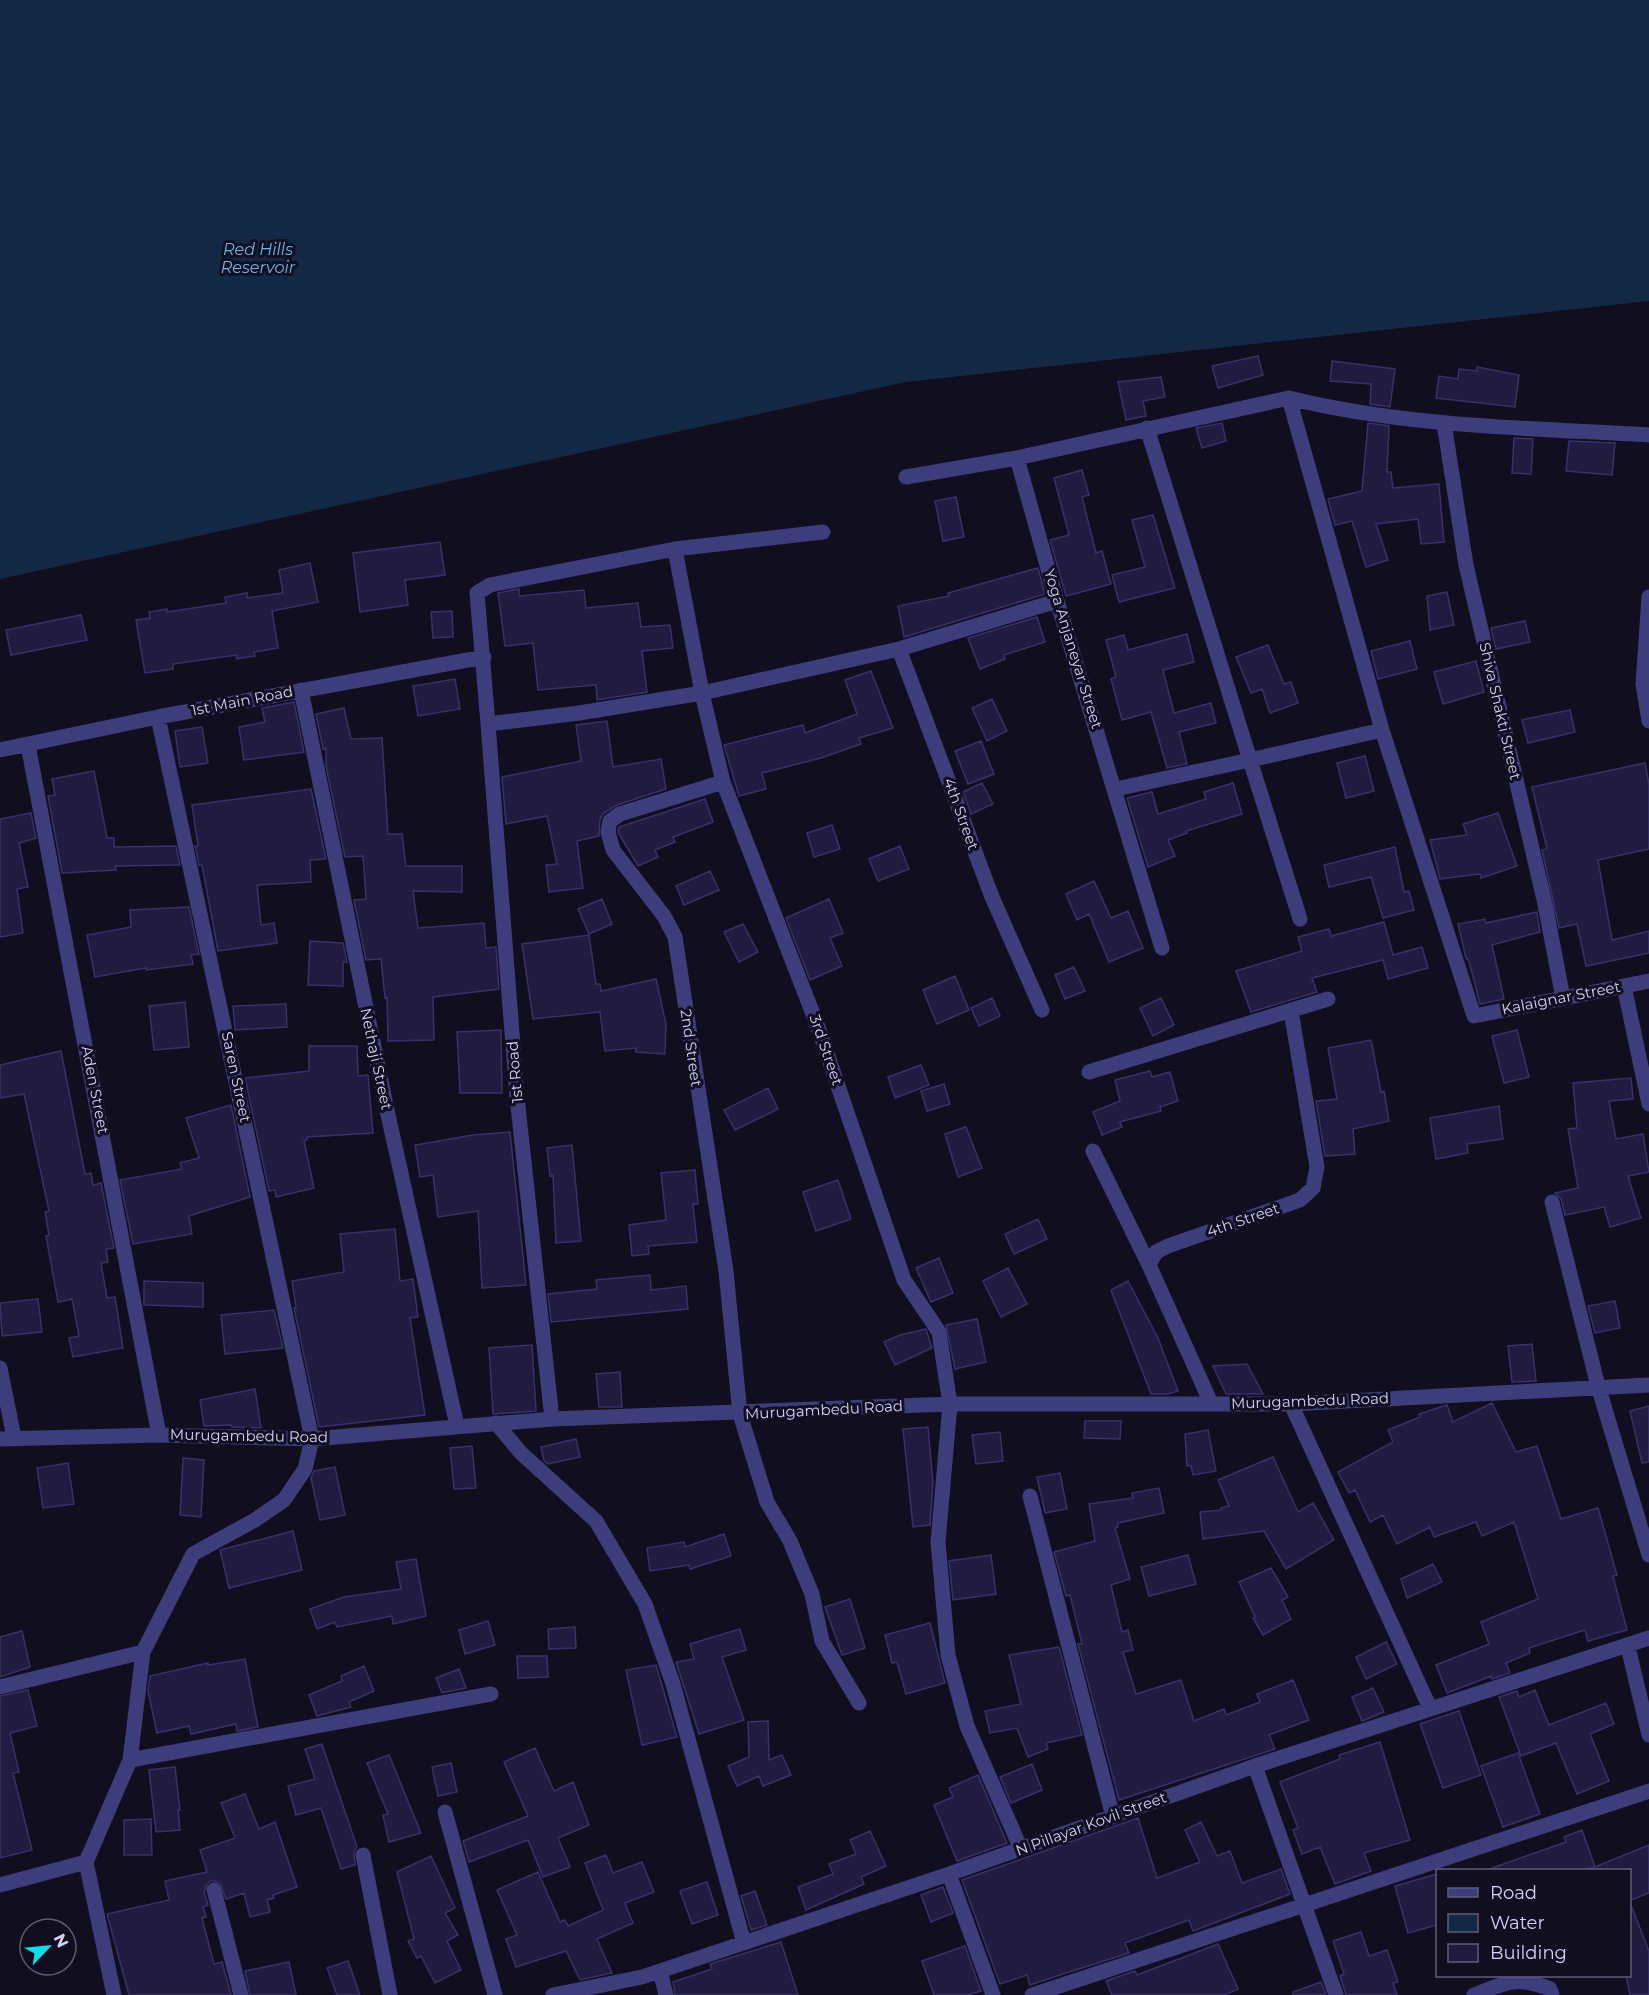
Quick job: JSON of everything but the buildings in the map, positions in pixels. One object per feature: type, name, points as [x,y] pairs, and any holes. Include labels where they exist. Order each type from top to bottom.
[{"type":"street","points":[[1116,789],[1382,730],[1289,398]]},
{"type":"street","points":[[906,477],[1017,458],[1289,398],[1316,405],[1444,423],[1649,435]]},
{"type":"street","name":"Shiva Shakti Street","points":[[1444,423],[1466,564],[1542,893],[1563,998]]},
{"type":"street","points":[[1147,428],[1300,919]]},
{"type":"street","name":"Yoga Anjaneyar Street","points":[[1017,458],[1057,601],[1116,789],[1162,948]]},
{"type":"street","points":[[675,549],[823,532]]},
{"type":"street","name":"1st Road","points":[[552,1419],[517,1097],[484,657],[477,593],[483,588],[675,549]]},
{"type":"street","name":"3rd Street","points":[[675,549],[702,693],[723,782],[818,1027],[904,1280],[939,1332],[950,1404],[938,1542],[948,1655],[967,1726],[1021,1849]]},
{"type":"street","points":[[1649,597],[1643,684],[1649,721]]},
{"type":"street","points":[[488,724],[579,713],[702,693],[899,649],[1057,601]]},
{"type":"street","name":"4th Street","points":[[899,649],[992,897],[1042,1010]]},
{"type":"street","name":"1st Main Road","points":[[0,750],[158,717],[484,657]]},
{"type":"street","name":"Nethaji Street","points":[[301,690],[387,1110],[457,1426]]},
{"type":"street","name":"Saren Street","points":[[158,717],[312,1438]]},
{"type":"street","name":"Kalaignar Street","points":[[1382,730],[1474,1016],[1649,981]]},
{"type":"street","name":"Aden Street","points":[[28,745],[159,1435]]},
{"type":"street","name":"2nd Street","points":[[723,782],[620,814],[610,821],[608,832],[613,850],[664,916],[675,937],[726,1270],[740,1414],[767,1502],[790,1541],[812,1594],[822,1641],[859,1702]]},
{"type":"street","points":[[1624,986],[1649,1104]]},
{"type":"street","points":[[1089,1072],[1328,999]]},
{"type":"street","name":"4th Street","points":[[1149,1265],[1156,1252],[1168,1246],[1300,1200],[1313,1188],[1317,1167],[1291,1011]]},
{"type":"street","points":[[1093,1151],[1149,1265],[1211,1403]]},
{"type":"street","points":[[1552,1202],[1598,1386],[1649,1555]]},
{"type":"street","points":[[0,1368],[7,1438]]},
{"type":"street","name":"Murugambedu Road","points":[[7,1438],[159,1435],[312,1438],[552,1419],[740,1414],[950,1404],[1291,1404],[1649,1385]]},
{"type":"street","points":[[1291,1404],[1430,1708]]},
{"type":"street","points":[[496,1423],[521,1453],[596,1521],[645,1604],[673,1684],[744,1943]]},
{"type":"street","points":[[114,1995],[86,1862],[130,1760],[143,1652],[193,1554],[255,1520],[284,1500],[304,1469],[312,1438]]},
{"type":"street","points":[[1030,1496],[1113,1817]]},
{"type":"street","name":"N Pillayar Kovil Street","points":[[553,1995],[660,1971],[949,1874],[1255,1766],[1430,1708],[1628,1647],[1649,1638]]},
{"type":"street","points":[[1628,1647],[1649,1736]]},
{"type":"street","points":[[0,1687],[143,1652]]},
{"type":"street","points":[[130,1760],[491,1694]]},
{"type":"street","points":[[1255,1766],[1306,1904],[1336,1995]]},
{"type":"street","points":[[1032,1995],[1649,1791]]},
{"type":"street","points":[[445,1812],[495,1995]]},
{"type":"street","points":[[363,1855],[390,1995]]},
{"type":"street","points":[[0,1885],[86,1862]]},
{"type":"street","points":[[949,1874],[993,1995]]},
{"type":"street","points":[[214,1890],[241,1995]]},
{"type":"street","points":[[660,1971],[666,1995]]},
{"type":"street","points":[[1474,1995],[1510,1981],[1529,1980],[1550,1989],[1552,1995]]},
{"type":"water","name":"Red Hills Reservoir","points":[[0,0],[1649,0],[1649,301],[906,382],[0,579]]}]
